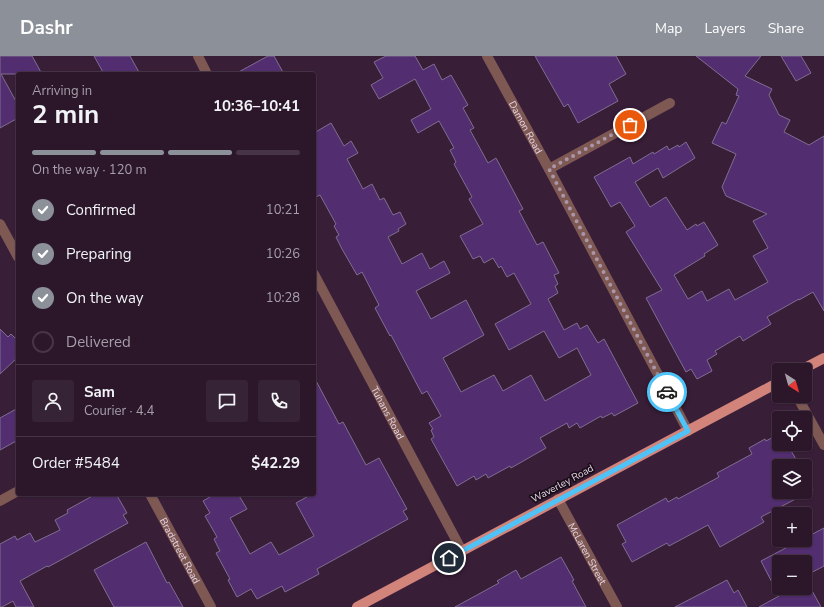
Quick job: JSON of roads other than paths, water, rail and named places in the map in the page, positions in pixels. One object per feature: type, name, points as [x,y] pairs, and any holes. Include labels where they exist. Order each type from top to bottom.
[{"type":"main road","points":[[812,364],[824,358]]},
{"type":"main road","name":"Waverley Road","points":[[357,607],[772,386]]},
{"type":"street","points":[[198,56],[206,72]]},
{"type":"street","name":"Damon Road","points":[[487,56],[549,169],[688,431]]},
{"type":"street","points":[[549,169],[670,103]]},
{"type":"street","points":[[1,227],[16,253]]},
{"type":"street","name":"Tuhans Road","points":[[316,278],[462,551]]},
{"type":"street","points":[[801,403],[824,445]]},
{"type":"street","points":[[0,501],[16,492]]},
{"type":"street","name":"Bradstreet Road","points":[[151,496],[211,607]]},
{"type":"street","name":"McLaren Street","points":[[558,499],[618,607]]}]
